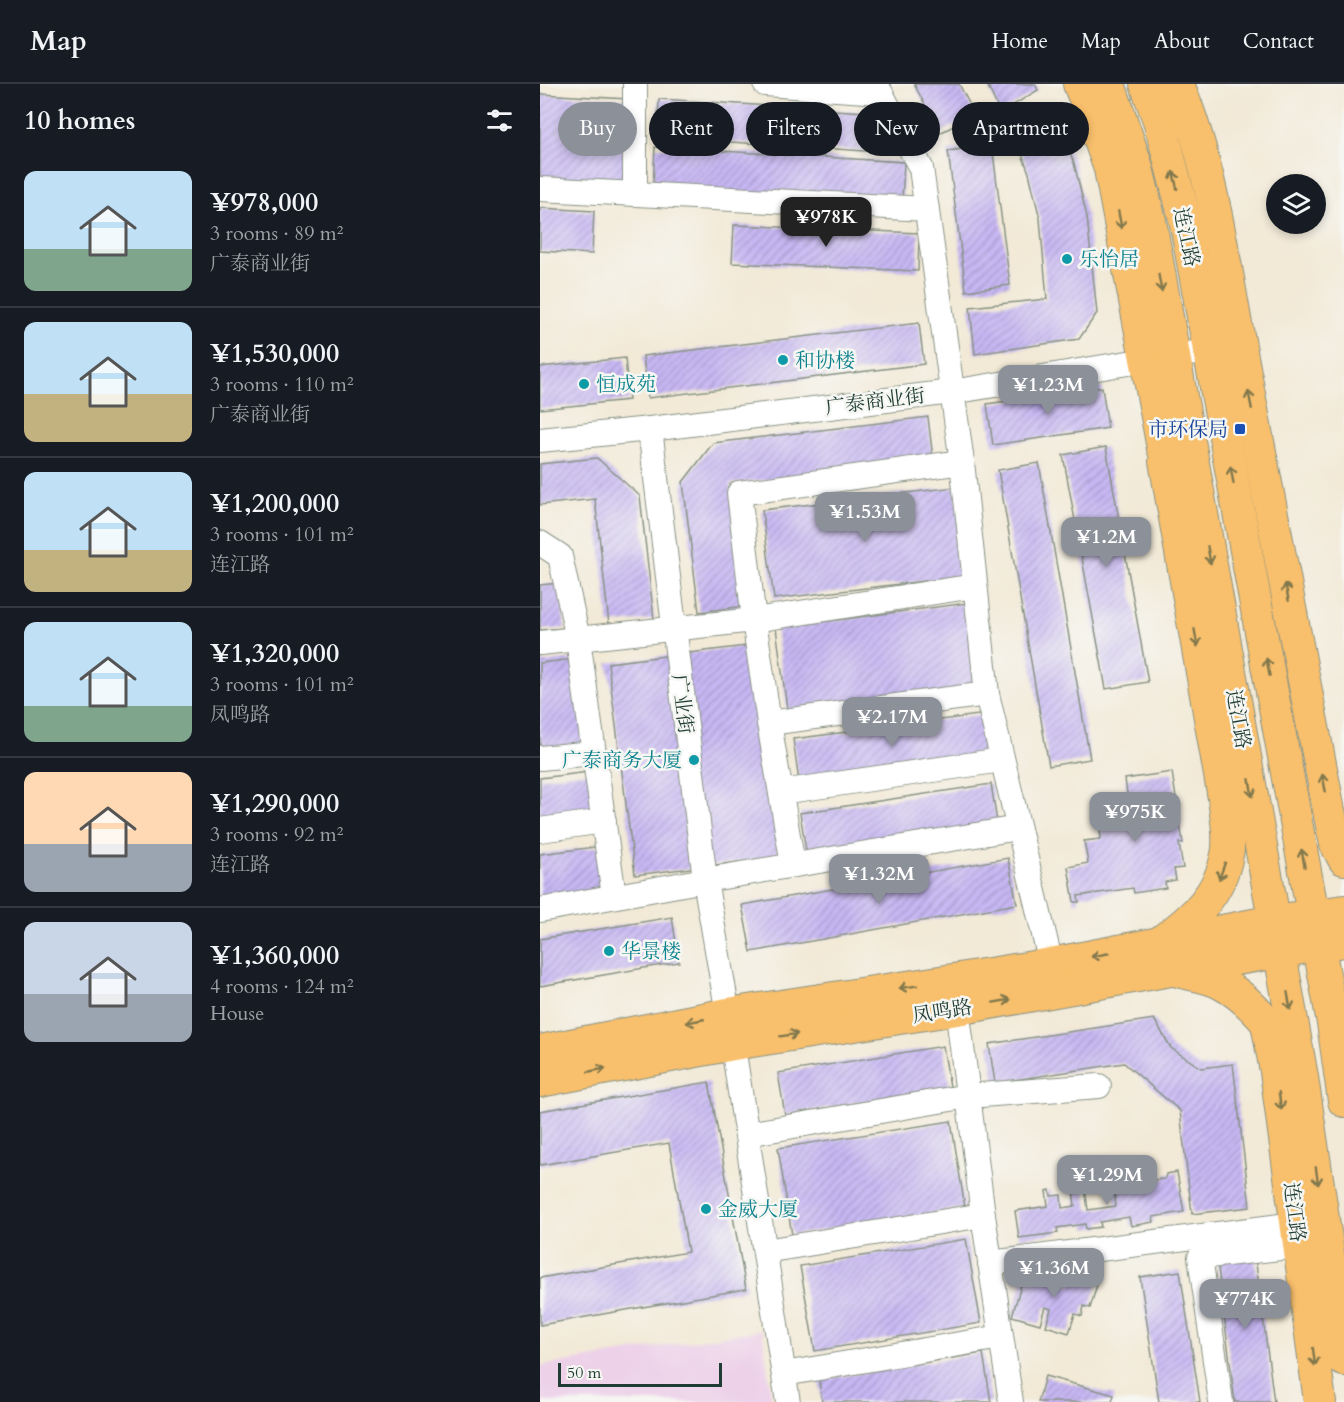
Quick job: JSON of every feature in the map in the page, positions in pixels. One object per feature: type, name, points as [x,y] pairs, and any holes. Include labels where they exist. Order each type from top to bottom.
[{"type":"main road","name":"连江路","points":[[1079,84],[1110,169],[1160,359],[1180,394],[1302,1077],[1344,1360]]},
{"type":"main road","name":"连江路","points":[[1109,84],[1136,164],[1150,221],[1165,461],[1228,829],[1227,854],[1221,874],[1210,896],[1182,927],[1164,957]]},
{"type":"main road","name":"连江路","points":[[1146,84],[1160,123],[1185,219],[1293,802],[1325,934],[1333,1023],[1344,1101]]},
{"type":"main road","name":"连江路","points":[[1178,84],[1202,156],[1219,228],[1332,826],[1336,844],[1344,861]]},
{"type":"main road","points":[[1165,461],[1180,394]]},
{"type":"main road","points":[[1293,802],[1328,847],[1344,861]]},
{"type":"main road","name":"凤鸣路","points":[[540,1051],[730,1029],[955,995],[1277,936],[1325,934],[1344,911]]},
{"type":"main road","points":[[1164,957],[1198,975],[1222,984],[1239,996],[1267,1023],[1287,1049],[1302,1077]]},
{"type":"main road","name":"凤鸣路","points":[[955,995],[1051,964],[1164,957]]},
{"type":"main road","name":"连江路","points":[[1267,1023],[1276,1071],[1320,1402]]},
{"type":"main road","name":"凤鸣路","points":[[540,1081],[730,1029]]},
{"type":"street","points":[[635,84],[635,194]]},
{"type":"street","points":[[765,84],[878,88],[921,168],[962,462],[987,694],[1051,964]]},
{"type":"street","points":[[540,189],[927,209]]},
{"type":"street","name":"广泰商业街","points":[[540,440],[650,429],[952,392],[1209,351]]},
{"type":"street","name":"广业街","points":[[650,429],[705,880],[788,1402]]},
{"type":"street","points":[[793,865],[754,620],[739,494],[962,462]]},
{"type":"street","points":[[540,543],[560,556],[578,639],[614,896]]},
{"type":"street","points":[[540,643],[754,620],[975,586]]},
{"type":"street","points":[[769,723],[987,694]]},
{"type":"street","points":[[540,758],[594,753]]},
{"type":"street","points":[[781,792],[1002,760]]},
{"type":"street","points":[[540,830],[604,821]]},
{"type":"street","points":[[540,910],[1018,828]]},
{"type":"street","points":[[955,995],[982,1215],[1011,1402]]},
{"type":"street","points":[[747,1134],[968,1096],[1099,1086]]},
{"type":"street","points":[[765,1251],[982,1215]]},
{"type":"street","points":[[990,1263],[1298,1235]]},
{"type":"street","points":[[1221,1402],[1200,1257],[1298,1235]]},
{"type":"street","points":[[784,1374],[1001,1337]]},
{"type":"shaded area","points":[[762,1330],[772,1402],[540,1402],[540,1366]]},
{"type":"building","points":[[914,84],[959,84],[968,102],[952,102],[952,127],[940,133],[940,102],[924,102]]},
{"type":"building","points":[[987,84],[1035,84],[1038,90],[1018,102],[995,102]]},
{"type":"building","points":[[540,94],[628,99],[628,102],[558,102],[558,156],[625,156],[623,185],[540,180]]},
{"type":"building","points":[[659,99],[707,102],[659,102]]},
{"type":"building","points":[[734,104],[746,104],[746,143],[734,142]]},
{"type":"building","points":[[842,111],[854,111],[854,150],[842,150]]},
{"type":"building","points":[[952,150],[952,156],[993,156],[1010,285],[966,291],[948,151]]},
{"type":"building","points":[[734,152],[746,152],[746,156],[804,156],[904,162],[902,203],[653,187],[655,156],[734,156]]},
{"type":"building","name":"乐怡居","points":[[1023,156],[1071,156],[1087,217],[1097,313],[1079,339],[975,354],[970,307],[1047,299],[1040,219]]},
{"type":"building","points":[[540,208],[594,211],[592,254],[540,251]]},
{"type":"building","points":[[734,225],[919,233],[918,271],[732,263]]},
{"type":"building","name":"和协楼","points":[[919,323],[924,364],[648,398],[643,356]]},
{"type":"building","name":"恒成苑","points":[[625,358],[629,400],[540,409],[540,367]]},
{"type":"building","points":[[1102,387],[1108,428],[993,445],[987,404]]},
{"type":"building","points":[[928,417],[933,459],[730,484],[745,606],[699,612],[683,482],[713,443]]},
{"type":"building","points":[[1106,447],[1148,682],[1106,689],[1063,455]]},
{"type":"building","points":[[597,458],[640,496],[654,619],[609,624],[595,499],[540,505],[540,464]]},
{"type":"building","points":[[1039,463],[1090,759],[1049,766],[998,470]]},
{"type":"building","points":[[956,487],[967,576],[774,599],[762,510]]},
{"type":"building","points":[[560,583],[565,628],[540,630],[540,585]]},
{"type":"building","points":[[967,603],[979,691],[788,716],[776,628]]},
{"type":"building","name":"广泰商务大厦","points":[[754,645],[780,857],[635,875],[608,663]]},
{"type":"building","points":[[575,659],[585,746],[540,751],[540,663]]},
{"type":"building","points":[[986,714],[991,757],[799,782],[793,739]]},
{"type":"building","points":[[589,772],[594,815],[540,822],[540,778]]},
{"type":"building","points":[[1172,772],[1183,843],[1179,843],[1183,868],[1174,869],[1176,880],[1165,882],[1166,888],[1134,893],[1133,888],[1078,896],[1079,902],[1074,902],[1068,867],[1088,863],[1084,841],[1101,839],[1100,830],[1116,827],[1113,809],[1124,808],[1123,801],[1128,801],[1125,779]]},
{"type":"building","points":[[991,784],[998,828],[807,857],[800,813]]},
{"type":"building","points":[[603,846],[608,891],[540,900],[540,854]]},
{"type":"building","points":[[1008,858],[1017,904],[751,952],[742,905]]},
{"type":"building","name":"华景楼","points":[[672,917],[679,962],[540,986],[540,939]]},
{"type":"building","points":[[1154,1019],[1171,1048],[1201,1068],[1233,1064],[1250,1207],[1192,1214],[1180,1111],[1124,1063],[995,1083],[989,1044]]},
{"type":"building","points":[[943,1046],[950,1087],[785,1115],[778,1073]]},
{"type":"building","name":"金威大厦","points":[[709,1082],[746,1289],[540,1325],[540,1278],[688,1252],[669,1143],[540,1165],[540,1111]]},
{"type":"building","points":[[951,1121],[965,1208],[792,1235],[778,1148]]},
{"type":"building","points":[[1152,1171],[1153,1180],[1165,1179],[1166,1174],[1177,1172],[1184,1212],[1153,1217],[1154,1222],[1131,1226],[1129,1217],[1100,1222],[1101,1227],[1086,1229],[1085,1224],[1057,1228],[1058,1233],[1019,1238],[1015,1211],[1048,1206],[1046,1191],[1050,1190],[1051,1196],[1061,1195],[1062,1208],[1075,1206],[1073,1190],[1085,1188],[1088,1210],[1116,1206],[1113,1182],[1120,1182],[1120,1175]]},
{"type":"building","points":[[966,1239],[981,1323],[815,1351],[800,1266]]},
{"type":"building","points":[[1255,1256],[1274,1402],[1235,1402],[1217,1260]]},
{"type":"building","points":[[1045,1270],[1061,1275],[1059,1282],[1071,1285],[1075,1275],[1098,1282],[1090,1308],[1084,1306],[1082,1316],[1075,1314],[1069,1333],[1046,1326],[1051,1309],[1045,1307],[1040,1324],[1012,1316],[1025,1272],[1042,1277]]},
{"type":"building","points":[[1180,1271],[1200,1402],[1159,1402],[1140,1277]]},
{"type":"building","points":[[983,1353],[991,1402],[822,1402],[819,1380]]},
{"type":"building","points":[[1045,1376],[1114,1395],[1112,1402],[1038,1402]]},
{"type":"place","name":"乐怡居","points":[[1067,259]]},
{"type":"place","name":"和协楼","points":[[783,360]]},
{"type":"place","name":"恒成苑","points":[[584,384]]},
{"type":"place","name":"市环保局","points":[[1240,429]]},
{"type":"place","name":"广泰商务大厦","points":[[694,760]]},
{"type":"place","name":"华景楼","points":[[609,951]]},
{"type":"place","name":"金威大厦","points":[[706,1209]]}]
